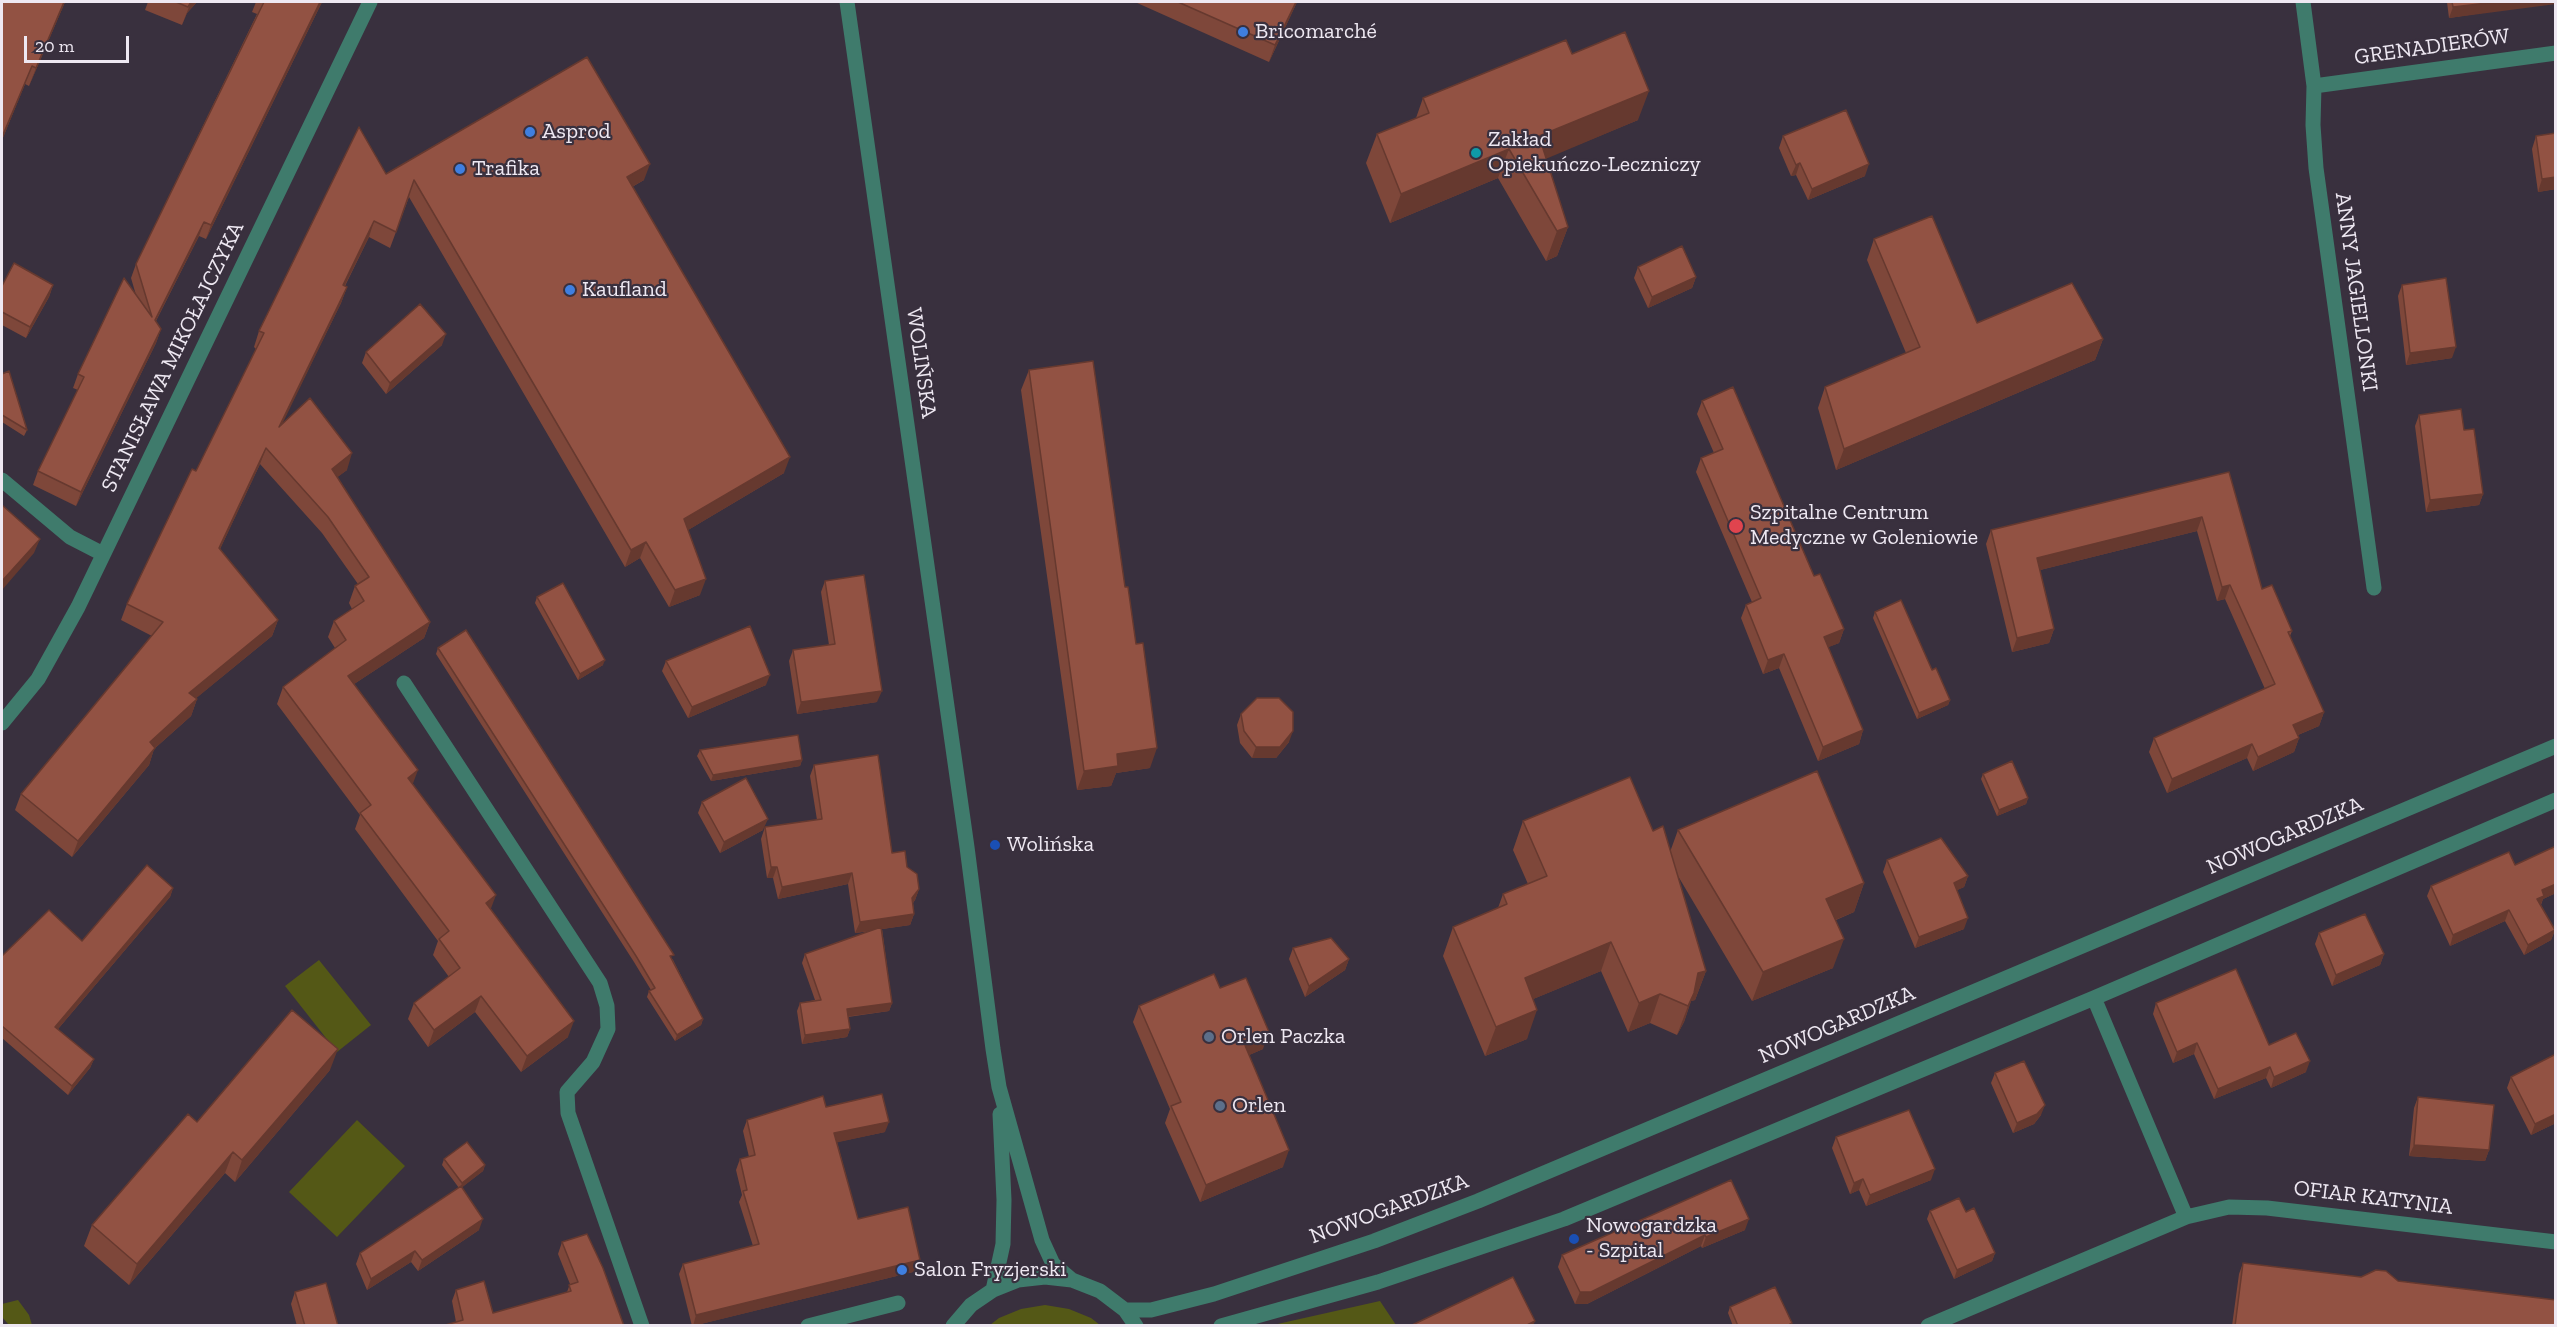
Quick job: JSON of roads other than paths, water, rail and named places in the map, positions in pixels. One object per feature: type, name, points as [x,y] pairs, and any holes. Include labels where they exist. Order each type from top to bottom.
[{"type":"street","name":"STANISŁAWA MIKOŁAJCZYKA","points":[[2,723],[38,679],[78,607],[370,2]]},
{"type":"street","name":"WOLIŃSKA","points":[[848,2],[999,1087],[1004,1200],[1003,1244],[993,1290]]},
{"type":"street","name":"ANNY JAGIELLONKI","points":[[2303,2],[2314,86],[2313,125],[2316,168],[2374,588]]},
{"type":"street","name":"GRENADIERÓW","points":[[2314,86],[2556,53]]},
{"type":"street","points":[[2,480],[70,537],[103,554]]},
{"type":"street","points":[[404,683],[600,983],[607,1006],[608,1029],[592,1062],[567,1092],[568,1113],[642,1326]]},
{"type":"street","name":"NOWOGARDZKA","points":[[1125,1310],[1151,1310],[1214,1294],[1374,1241],[1478,1201],[2556,746]]},
{"type":"street","points":[[1221,1326],[1378,1282],[1564,1219],[2094,998],[2556,800]]},
{"type":"street","points":[[2094,998],[2186,1217]]},
{"type":"street","name":"WOLIŃSKA","points":[[999,1087],[1042,1240],[1053,1264],[1072,1280]]},
{"type":"street","name":"OFIAR KATYNIA","points":[[1928,1326],[2186,1217],[2229,1207],[2267,1208],[2556,1242]]},
{"type":"street","points":[[953,1326],[971,1305],[993,1290],[1018,1280],[1045,1277],[1072,1280],[1100,1291],[1125,1310],[1136,1326]]},
{"type":"street","points":[[808,1326],[898,1303]]},
{"type":"place","name":"Bricomarché","points":[[1243,32]]},
{"type":"place","name":"Asprod","points":[[530,132]]},
{"type":"place","name":"Zakład Opiekuńczo-Leczniczy","points":[[1476,153]]},
{"type":"place","name":"Trafika","points":[[460,169]]},
{"type":"place","name":"Kaufland","points":[[570,290]]},
{"type":"place","name":"Szpitalne Centrum Medyczne w Goleniowie","points":[[1736,526]]},
{"type":"place","name":"Wolińska","points":[[995,845]]},
{"type":"place","name":"Orlen Paczka","points":[[1209,1037]]},
{"type":"place","name":"Orlen","points":[[1220,1106]]},
{"type":"place","name":"Nowogardzka - Szpital","points":[[1574,1239]]},
{"type":"place","name":"Salon Fryzjerski","points":[[902,1270]]}]
